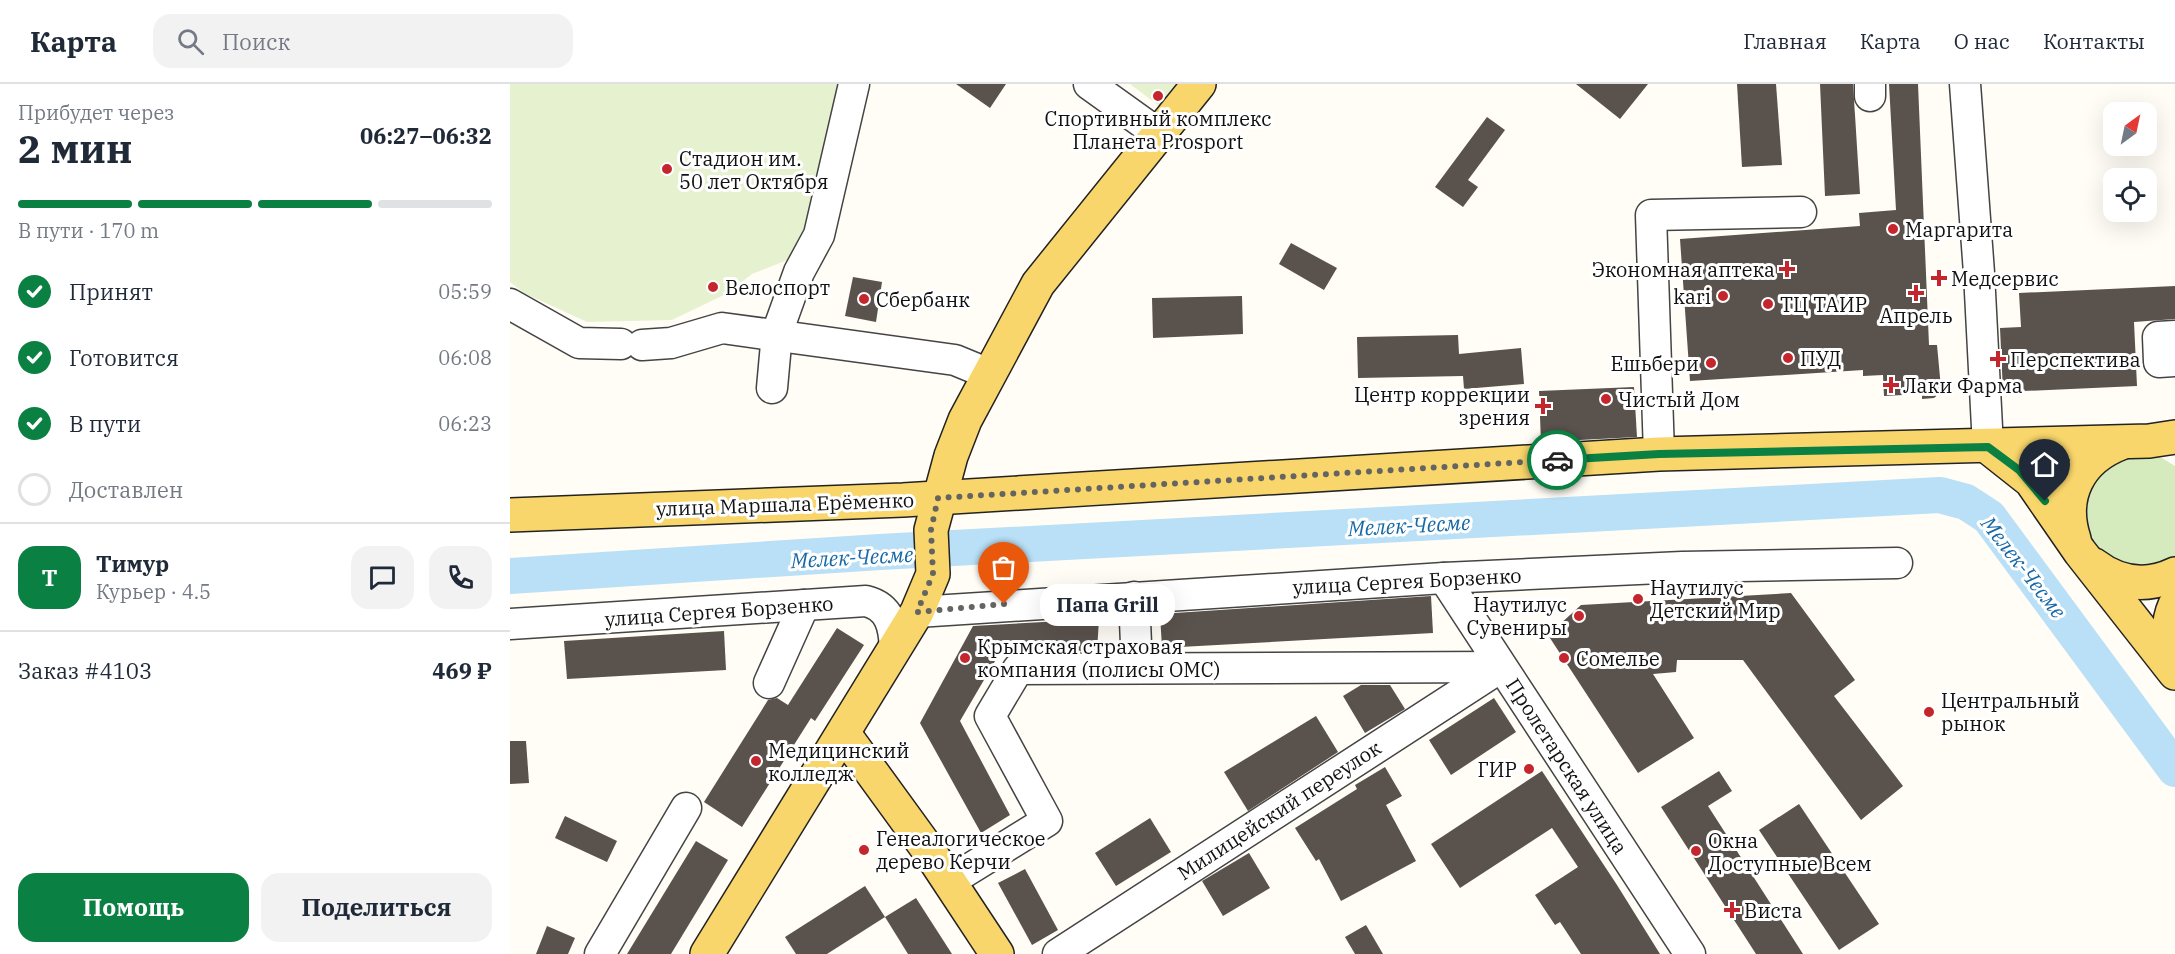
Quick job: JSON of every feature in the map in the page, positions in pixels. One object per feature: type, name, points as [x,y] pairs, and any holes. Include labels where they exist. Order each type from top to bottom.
[{"type":"main road","points":[[707,954],[917,612],[933,574],[931,530],[938,498],[965,420],[1021,312],[1038,284],[1199,84]]},
{"type":"main road","points":[[2157,442],[2104,449],[2085,466],[2078,476],[2072,488],[2068,513],[2082,551],[2108,576],[2130,583],[2152,582],[2175,574]]},
{"type":"main road","name":"улица Маршала Ерёменко","points":[[510,515],[938,498],[1659,454],[2157,442]]},
{"type":"main road","points":[[1988,447],[2031,481],[2175,673]]},
{"type":"main road","points":[[2175,604],[2168,630],[2170,650],[2175,666]]},
{"type":"main road","points":[[844,734],[950,881],[997,954]]},
{"type":"street","points":[[772,388],[777,333],[800,272],[819,235],[854,84]]},
{"type":"street","points":[[1089,84],[1160,135]]},
{"type":"street","points":[[1965,84],[1979,273],[1988,447]]},
{"type":"street","points":[[1659,454],[1651,215],[1801,212]]},
{"type":"street","points":[[510,304],[579,343],[671,343],[722,328],[777,333],[955,360],[989,374]]},
{"type":"street","points":[[2175,336],[2158,337],[2159,362],[2175,361]]},
{"type":"street","name":"улица Сергея Борзенко","points":[[917,612],[1444,578],[1682,567],[1898,563]]},
{"type":"street","name":"Пролетарская улица","points":[[1444,578],[1690,954]]},
{"type":"street","points":[[1134,597],[1137,668]]},
{"type":"street","name":"улица Сергея Борзенко","points":[[510,624],[866,601],[879,604],[890,617],[896,649]]},
{"type":"street","points":[[769,683],[804,605]]},
{"type":"street","points":[[950,881],[1047,822],[990,716],[1018,669],[1501,667]]},
{"type":"street","name":"Милицейский переулок","points":[[1058,954],[1501,667]]},
{"type":"street","points":[[600,954],[686,808]]},
{"type":"green space","name":"Стадион им. 50 лет Октября","points":[[510,84],[844,84],[803,254],[752,274],[728,293],[672,320],[587,322],[524,293],[510,282]]},
{"type":"green space","name":"Спортивный комплекс Планета Prosport","points":[[1130,84],[1179,84],[1162,108]]},
{"type":"green space","points":[[2142,453],[2162,458],[2175,466],[2175,560],[2141,572],[2093,550],[2081,503],[2109,462]]},
{"type":"building","points":[[956,84],[1006,84],[990,108]]},
{"type":"building","points":[[1576,84],[1648,84],[1620,119]]},
{"type":"building","points":[[1737,84],[1776,84],[1782,165],[1742,167]]},
{"type":"building","points":[[1820,84],[1853,84],[1860,194],[1825,196]]},
{"type":"building","points":[[1889,84],[1918,84],[1929,345],[1937,345],[1941,388],[1939,394],[1934,398],[1922,399],[1922,394],[1884,396],[1883,375],[1863,376],[1863,370],[1690,381],[1680,239],[1860,226],[1859,213],[1896,210]]},
{"type":"building","points":[[1487,117],[1505,130],[1468,180],[1478,187],[1463,207],[1435,187]]},
{"type":"building","points":[[1291,243],[1337,268],[1324,290],[1279,264]]},
{"type":"building","name":"Сбербанк","points":[[853,277],[882,282],[876,322],[845,316]]},
{"type":"building","points":[[2175,286],[2175,319],[2134,322],[2137,386],[2003,392],[2000,328],[2021,327],[2019,293]]},
{"type":"building","points":[[1242,296],[1243,334],[1153,338],[1152,298]]},
{"type":"building","points":[[1458,335],[1459,354],[1521,348],[1524,384],[1464,389],[1463,376],[1358,378],[1357,337]]},
{"type":"building","points":[[1634,387],[1637,437],[1541,442],[1539,391]]},
{"type":"building","points":[[1791,593],[1855,680],[1834,696],[1903,786],[1861,820],[1743,660],[1677,660],[1676,672],[1653,674],[1694,738],[1638,773],[1548,635],[1581,605]]},
{"type":"building","points":[[1431,596],[1433,633],[1162,648],[1160,614]]},
{"type":"building","points":[[1099,619],[1097,651],[1018,652],[998,656],[960,721],[1010,815],[981,833],[920,723],[973,626]]},
{"type":"building","name":"Медицинский колледж","points":[[837,628],[864,645],[815,721],[811,718],[742,827],[704,802],[768,700],[777,698],[788,705]]},
{"type":"building","points":[[724,631],[726,670],[567,679],[564,641]]},
{"type":"building","points":[[1361,685],[1390,685],[1405,709],[1365,733],[1343,696]]},
{"type":"building","points":[[1494,698],[1516,732],[1451,775],[1429,740]]},
{"type":"building","points":[[1316,716],[1338,752],[1248,811],[1224,772]]},
{"type":"building","points":[[510,741],[526,741],[529,783],[510,784]]},
{"type":"building","points":[[1385,767],[1402,796],[1386,805],[1416,861],[1341,901],[1319,859],[1316,861],[1295,828],[1357,789],[1355,785]]},
{"type":"building","points":[[1542,771],[1660,954],[1581,954],[1560,922],[1555,925],[1535,895],[1578,867],[1552,828],[1460,888],[1431,844]]},
{"type":"building","points":[[1719,771],[1732,791],[1708,806],[1803,954],[1756,954],[1661,807]]},
{"type":"building","points":[[1799,804],[1879,924],[1839,950],[1759,830]]},
{"type":"building","points":[[565,816],[617,841],[607,862],[555,838]]},
{"type":"building","points":[[1150,818],[1171,852],[1116,886],[1095,853]]},
{"type":"building","points":[[696,841],[728,860],[671,954],[627,954]]},
{"type":"building","points":[[1249,853],[1270,888],[1223,916],[1202,881]]},
{"type":"building","points":[[1025,869],[1058,930],[1032,945],[998,883]]},
{"type":"building","points":[[865,886],[885,917],[827,954],[796,954],[785,937]]},
{"type":"building","points":[[916,898],[952,954],[908,954],[885,917]]},
{"type":"building","points":[[1366,925],[1383,954],[1355,954],[1345,937]]},
{"type":"building","points":[[547,926],[575,938],[568,954],[536,954]]},
{"type":"waterway","name":"Мелек-Чесме","points":[[510,576],[880,552],[1940,495],[1966,502],[1989,517],[2175,769]]},
{"type":"way so far","points":[[1004,604],[917,612],[933,574],[931,530],[938,498],[1557,460]]},
{"type":"place","name":"Спортивный комплекс Планета Prosport","points":[[1158,96]]},
{"type":"place","name":"Стадион им. 50 лет Октября","points":[[667,169]]},
{"type":"place","name":"Маргарита","points":[[1893,229]]},
{"type":"place","name":"Экономная аптека","points":[[1787,269]]},
{"type":"place","name":"Медсервис","points":[[1939,278]]},
{"type":"place","name":"Велоспорт","points":[[713,287]]},
{"type":"place","name":"Апрель","points":[[1916,293]]},
{"type":"place","name":"kari","points":[[1723,296]]},
{"type":"place","name":"Сбербанк","points":[[864,299]]},
{"type":"place","name":"ТЦ ТАИР","points":[[1768,304]]},
{"type":"place","name":"ПУД","points":[[1788,358]]},
{"type":"place","name":"Перспектива","points":[[1998,359]]},
{"type":"place","name":"Ешьбери","points":[[1711,363]]},
{"type":"place","name":"Лаки Фарма","points":[[1891,385]]},
{"type":"place","name":"Чистый Дом","points":[[1606,399]]},
{"type":"place","name":"Центр коррекции зрения","points":[[1543,406]]},
{"type":"place","name":"Наутилус Детский Мир","points":[[1638,599]]},
{"type":"place","name":"Папа Grill","points":[[1004,604]]},
{"type":"place","name":"Наутилус Сувениры","points":[[1579,616]]},
{"type":"place","name":"Крымская страховая компания (полисы ОМС)","points":[[965,658]]},
{"type":"place","name":"Сомелье","points":[[1564,658]]},
{"type":"place","name":"Центральный рынок","points":[[1929,712]]},
{"type":"place","name":"Медицинский колледж","points":[[756,761]]},
{"type":"place","name":"ГИР","points":[[1529,769]]},
{"type":"place","name":"Генеалогическое дерево Керчи","points":[[864,850]]},
{"type":"place","name":"Окна Доступные Всем","points":[[1696,851]]},
{"type":"place","name":"Виста","points":[[1732,910]]},
{"type":"route","points":[[1557,460],[1659,454],[1885,447],[1988,447],[2031,481],[2045,501]]}]
